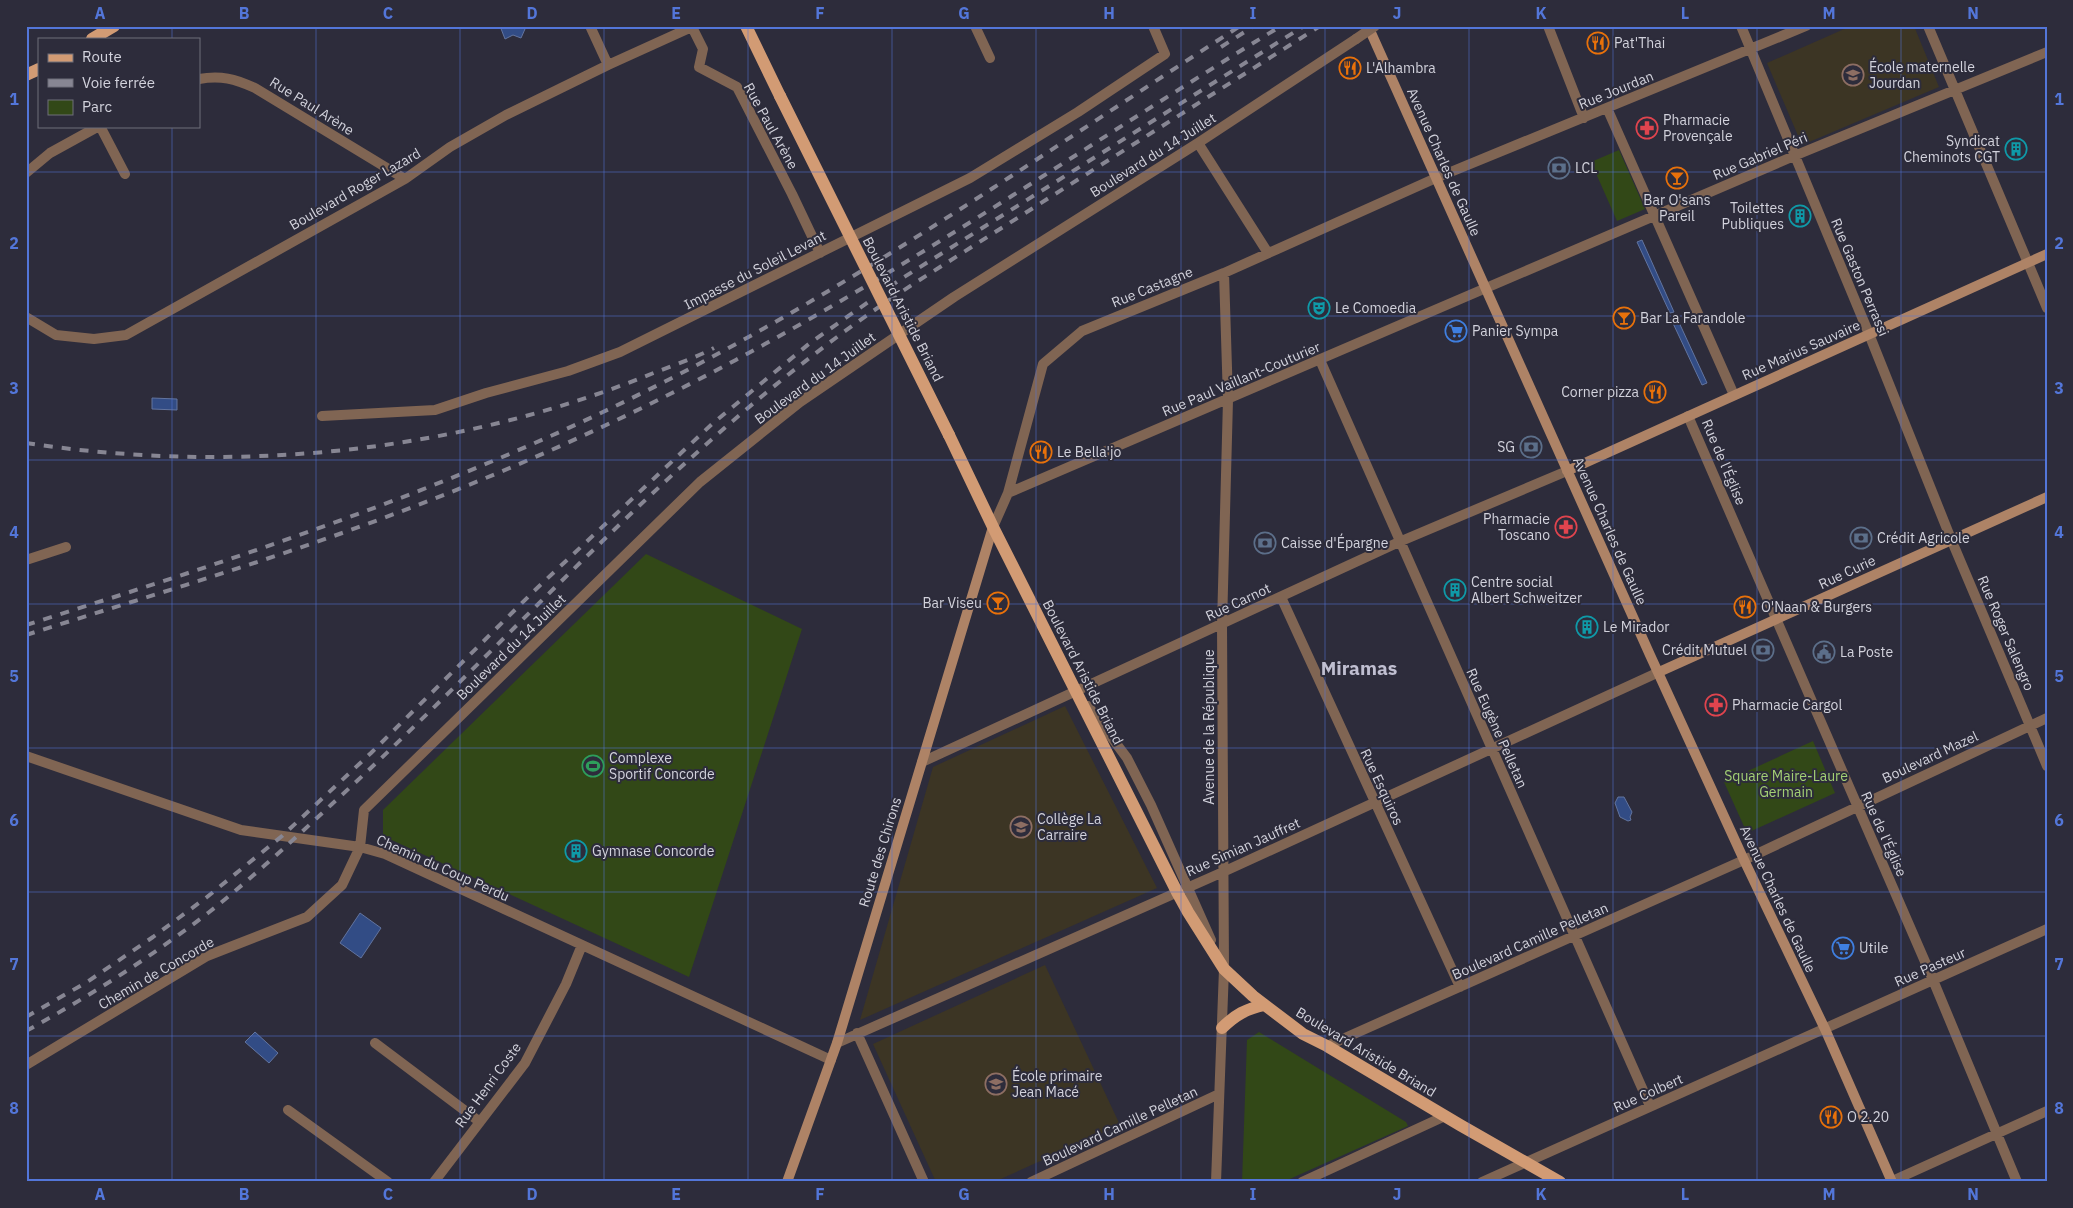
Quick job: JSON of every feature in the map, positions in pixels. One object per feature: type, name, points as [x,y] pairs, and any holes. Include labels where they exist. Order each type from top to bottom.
[{"type":"main road","points":[[94,38],[114,26]]},
{"type":"main road","name":"Boulevard Aristide Briand","points":[[746,26],[994,528],[1077,692],[1182,890],[1188,912],[1224,969],[1264,1005],[1304,1034],[1328,1046],[1560,1182]]},
{"type":"main road","name":"Avenue Charles de Gaulle","points":[[1368,26],[1744,860],[1825,1029],[1891,1182]]},
{"type":"main road","points":[[26,76],[38,69]]},
{"type":"main road","name":"Rue Marius Sauvaire","points":[[1567,470],[2047,254]]},
{"type":"main road","name":"Rue Curie","points":[[1659,672],[2047,497]]},
{"type":"main road","name":"Route des Chirons","points":[[788,1182],[831,1060],[994,528]]},
{"type":"main road","points":[[1222,1028],[1240,1012],[1264,1005]]},
{"type":"street","points":[[590,26],[608,65]]},
{"type":"street","points":[[975,26],[990,58]]},
{"type":"street","name":"Impasse du Soleil Levant","points":[[322,416],[435,410],[486,392],[568,371],[620,352],[970,178],[1078,112],[1165,54],[1153,26]]},
{"type":"street","name":"Boulevard du 14 Juillet","points":[[360,847],[364,810],[700,482],[800,402],[954,297],[1198,143],[1375,26]]},
{"type":"street","points":[[1548,26],[1584,118]]},
{"type":"street","name":"Rue Gaston Perrassi","points":[[1741,26],[1869,334],[1951,539]]},
{"type":"street","name":"Rue Jourdan","points":[[1436,178],[1806,26]]},
{"type":"street","points":[[1928,26],[2047,308]]},
{"type":"street","name":"Boulevard Roger Lazard","points":[[26,317],[56,335],[94,339],[126,335],[405,180],[450,147],[506,115],[608,65],[693,27]]},
{"type":"street","name":"Rue Paul Arène","points":[[693,27],[703,50],[700,67],[737,87],[820,253]]},
{"type":"street","name":"Rue Gabriel Péri","points":[[1486,289],[1794,156],[2047,52]]},
{"type":"street","name":"Rue Paul Arène","points":[[200,79],[212,77],[233,78],[255,88],[405,180]]},
{"type":"street","points":[[1607,108],[1734,395]]},
{"type":"street","points":[[26,173],[50,153],[95,128]]},
{"type":"street","points":[[100,128],[125,174]]},
{"type":"street","points":[[1198,143],[1268,253]]},
{"type":"street","name":"Rue Castagne","points":[[994,528],[1008,493],[1043,364],[1082,331],[1224,273],[1436,178]]},
{"type":"street","name":"Avenue de la République","points":[[1216,1182],[1224,969],[1222,625],[1228,400],[1224,273]]},
{"type":"street","name":"Rue Paul Vaillant-Couturier","points":[[1008,493],[1486,289]]},
{"type":"street","name":"Rue Eugène Pelletan","points":[[1320,360],[1650,1106]]},
{"type":"street","name":"Rue de l'Église","points":[[1688,416],[1933,980],[2017,1182]]},
{"type":"street","name":"Rue Carnot","points":[[922,762],[1399,542],[1567,470]]},
{"type":"street","name":"Rue Roger Salengro","points":[[1951,539],[2047,766]]},
{"type":"street","points":[[26,560],[66,547]]},
{"type":"street","name":"Rue Esquiros","points":[[1280,597],[1460,987]]},
{"type":"street","name":"Rue Simian Jauffret","points":[[836,1043],[1223,872],[1659,672]]},
{"type":"street","name":"Boulevard Mazel","points":[[1744,860],[2047,718]]},
{"type":"street","name":"Chemin du Coup Perdu","points":[[26,756],[241,830],[360,847],[384,854],[831,1060]]},
{"type":"street","name":"Chemin de Concorde","points":[[26,1065],[207,956],[307,918],[342,885],[360,847]]},
{"type":"street","name":"Boulevard Camille Pelletan","points":[[1328,1046],[1744,860]]},
{"type":"street","name":"Rue Pasteur","points":[[1825,1029],[2047,929]]},
{"type":"street","name":"Rue Henri Coste","points":[[434,1182],[525,1063],[566,984],[582,945]]},
{"type":"street","name":"Rue Colbert","points":[[1482,1182],[1825,1029]]},
{"type":"street","points":[[857,1033],[924,1182]]},
{"type":"street","points":[[375,1043],[480,1122]]},
{"type":"street","name":"Boulevard Camille Pelletan","points":[[1031,1182],[1219,1094]]},
{"type":"street","points":[[288,1110],[388,1182]]},
{"type":"street","points":[[1891,1182],[2047,1110]]},
{"type":"street","points":[[1302,1182],[1445,1116]]},
{"type":"shaded area","name":"École maternelle Jourdan","points":[[1851,26],[1914,26],[1939,87],[1802,145],[1767,63]]},
{"type":"shaded area","name":"Collège La Carraire","points":[[1065,706],[1157,888],[860,1020],[933,767]]},
{"type":"shaded area","name":"École primaire Jean Macé","points":[[1045,965],[1120,1125],[994,1182],[936,1182],[873,1044]]},
{"type":"green space","points":[[1619,150],[1645,209],[1617,221],[1591,162]]},
{"type":"green space","name":"Complexe Sportif Concorde","points":[[646,554],[802,629],[689,977],[383,836],[383,810]]},
{"type":"green space","name":"Square Maire-Laure Germain","points":[[1813,741],[1835,793],[1747,833],[1724,782]]},
{"type":"green space","points":[[1259,1032],[1406,1122],[1408,1126],[1283,1182],[1242,1182],[1247,1040]]},
{"type":"water","points":[[500,26],[519,26],[525,29],[521,38],[513,35],[505,39]]},
{"type":"water","points":[[1642,240],[1674,312],[1670,313],[1637,242]]},
{"type":"water","points":[[1676,316],[1707,383],[1702,385],[1671,319]]},
{"type":"water","points":[[152,398],[177,399],[177,410],[152,409]]},
{"type":"water","points":[[1618,797],[1624,797],[1632,812],[1631,820],[1628,821],[1620,817],[1615,803]]},
{"type":"water","points":[[360,913],[381,928],[361,958],[340,943]]},
{"type":"water","points":[[255,1032],[278,1053],[269,1063],[245,1042]]},
{"type":"railway","points":[[26,625],[189,573],[351,517],[509,454],[664,382],[739,342],[885,257],[1240,26]]},
{"type":"railway","points":[[1221,47],[1254,26]]},
{"type":"railway","points":[[26,635],[253,563],[372,522],[459,489],[545,453],[630,414],[751,352],[905,263],[1281,26]]},
{"type":"railway","points":[[26,1017],[87,982],[153,937],[207,897],[282,836],[371,753],[534,591],[712,424],[810,343],[901,279],[1304,26]]},
{"type":"railway","points":[[26,1031],[97,990],[142,960],[208,913],[240,887],[302,832],[403,737],[686,462],[760,398],[837,337],[918,281],[1320,26]]},
{"type":"railway","points":[[26,443],[104,452],[182,457],[260,456],[338,451],[415,440],[492,425],[567,404],[641,378],[714,348]]},
{"type":"place","name":"Pat'Thai","points":[[1598,43]]},
{"type":"place","name":"L'Alhambra","points":[[1350,68]]},
{"type":"place","name":"École maternelle Jourdan","points":[[1853,75]]},
{"type":"place","name":"Pharmacie Provençale","points":[[1647,128]]},
{"type":"place","name":"Syndicat Cheminots CGT","points":[[2016,149]]},
{"type":"place","name":"LCL","points":[[1559,168]]},
{"type":"place","name":"Bar O'sans Pareil","points":[[1677,178]]},
{"type":"place","name":"Toilettes Publiques","points":[[1800,216]]},
{"type":"place","name":"Le Comoedia","points":[[1319,308]]},
{"type":"place","name":"Bar La Farandole","points":[[1624,318]]},
{"type":"place","name":"Panier Sympa","points":[[1456,331]]},
{"type":"place","name":"Corner pizza","points":[[1655,392]]},
{"type":"place","name":"SG","points":[[1531,447]]},
{"type":"place","name":"Le Bella'jo","points":[[1041,452]]},
{"type":"place","name":"Pharmacie Toscano","points":[[1566,527]]},
{"type":"place","name":"Crédit Agricole","points":[[1861,538]]},
{"type":"place","name":"Caisse d'Épargne","points":[[1265,543]]},
{"type":"place","name":"Centre social Albert Schweitzer","points":[[1455,590]]},
{"type":"place","name":"Bar Viseu","points":[[998,603]]},
{"type":"place","name":"O'Naan & Burgers","points":[[1745,607]]},
{"type":"place","name":"Le Mirador","points":[[1587,627]]},
{"type":"place","name":"Crédit Mutuel","points":[[1763,650]]},
{"type":"place","name":"La Poste","points":[[1824,652]]},
{"type":"place","name":"Pharmacie Cargol","points":[[1716,705]]},
{"type":"place","name":"Complexe Sportif Concorde","points":[[593,766]]},
{"type":"place","name":"Collège La Carraire","points":[[1021,827]]},
{"type":"place","name":"Gymnase Concorde","points":[[576,851]]},
{"type":"place","name":"Utile","points":[[1843,948]]},
{"type":"place","name":"École primaire Jean Macé","points":[[996,1084]]},
{"type":"place","name":"O 2.20","points":[[1831,1117]]},
{"type":"district","name":"Miramas","points":[[1359,668]]}]
